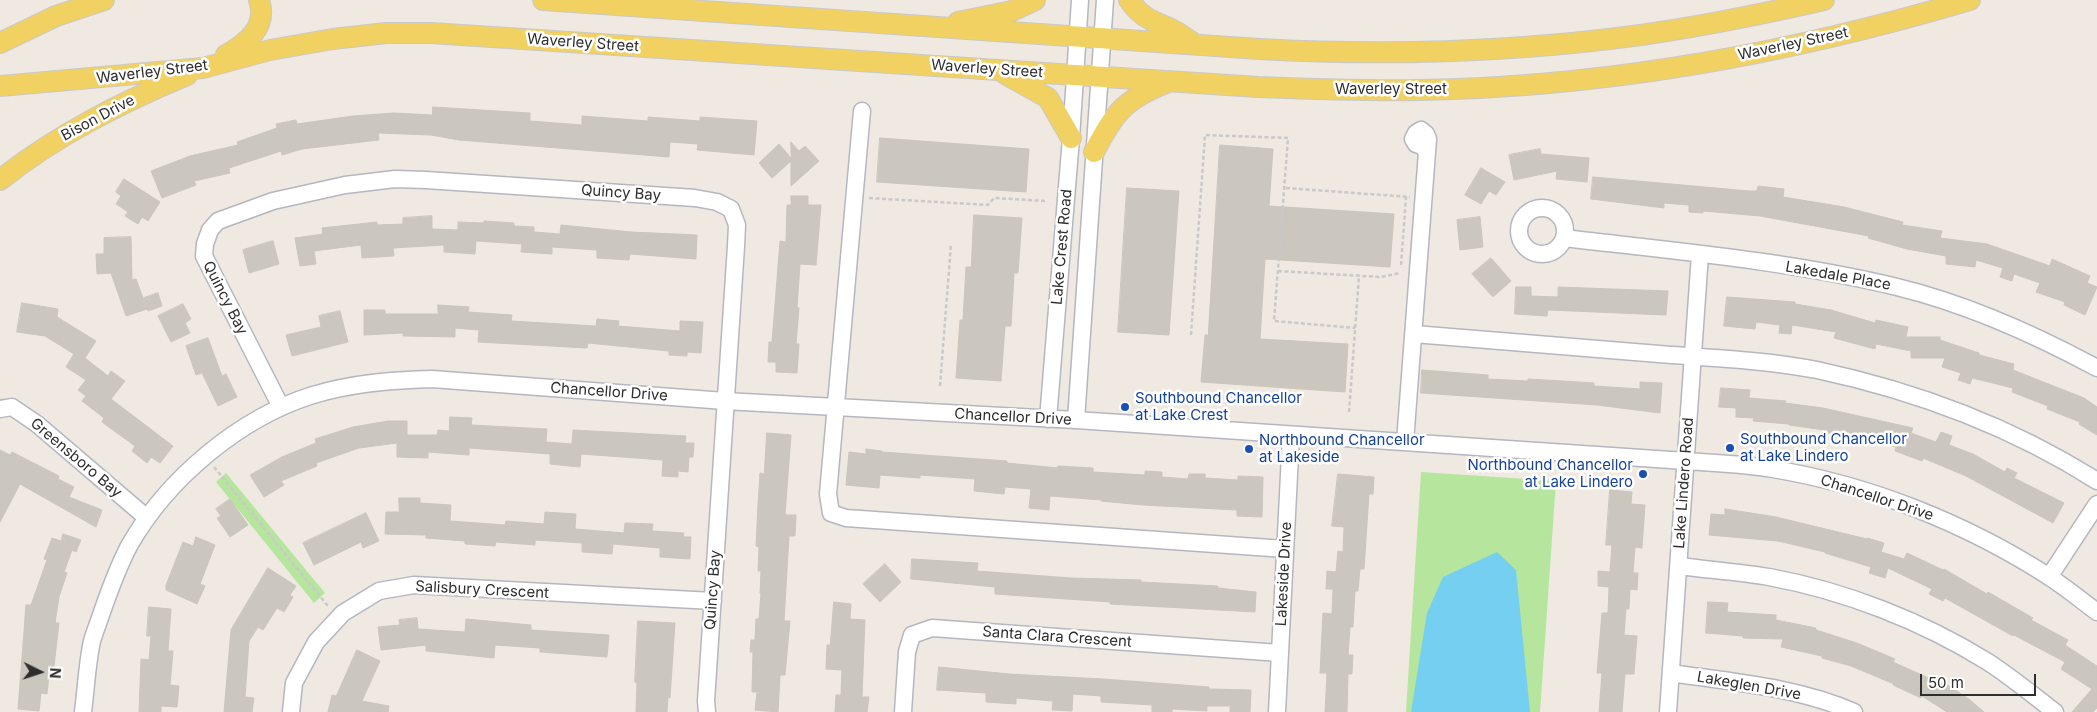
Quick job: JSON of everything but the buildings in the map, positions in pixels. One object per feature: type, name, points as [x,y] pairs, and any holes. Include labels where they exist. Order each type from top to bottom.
[{"type":"main road","points":[[0,43],[56,16],[104,0]]},
{"type":"main road","points":[[203,68],[244,45],[249,39],[260,21],[259,0]]},
{"type":"main road","points":[[544,0],[1289,51],[1361,52],[1502,48],[1639,35],[1722,22],[1824,0]]},
{"type":"main road","points":[[939,27],[1012,11],[1034,0]]},
{"type":"main road","points":[[1129,0],[1138,11],[1150,20],[1174,30],[1198,45]]},
{"type":"main road","name":"Waverley Street","points":[[0,86],[203,68],[270,50],[324,40],[364,35],[415,33],[1170,82],[1392,90],[1483,87],[1574,80],[1692,65],[1802,44],[1874,27],[1970,0]]},
{"type":"main road","name":"Bison Drive","points":[[0,180],[32,156],[77,128],[143,94],[203,68]]},
{"type":"main road","points":[[997,70],[1027,84],[1048,98],[1071,138]]},
{"type":"main road","points":[[1094,152],[1108,126],[1121,108],[1140,95],[1170,82]]},
{"type":"street","name":"Lake Crest Road","points":[[1048,419],[1071,138],[1080,0]]},
{"type":"street","name":"Lake Crest Road","points":[[1076,420],[1105,0]]},
{"type":"street","points":[[862,110],[828,494],[831,513],[846,518],[1285,549]]},
{"type":"street","points":[[1405,442],[1427,152]]},
{"type":"street","name":"Quincy Bay","points":[[281,407],[204,256],[205,244],[210,230],[218,222],[273,201],[345,185],[395,179],[695,198],[717,202],[731,209],[737,225],[706,712]]},
{"type":"street","name":"Lakedale Place","points":[[1564,238],[1814,270],[1898,287],[1965,308],[2043,340],[2097,368]]},
{"type":"street","name":"Lake Lindero Road","points":[[1668,712],[1700,254]]},
{"type":"street","points":[[1414,334],[1786,365],[1890,388],[1991,425],[2036,446],[2097,480]]},
{"type":"street","name":"Chancellor Drive","points":[[83,712],[92,641],[114,577],[130,545],[147,518],[187,472],[222,442],[281,407],[313,395],[360,383],[432,379],[725,401],[1076,420],[1686,460],[1772,469],[1821,479],[1880,496],[1955,525],[2049,576],[2097,612]]},
{"type":"street","name":"Greensboro Bay","points":[[0,409],[12,408],[37,424],[147,518]]},
{"type":"street","name":"Lakeside Drive","points":[[1277,712],[1291,435]]},
{"type":"street","points":[[2049,576],[2097,504]]},
{"type":"street","points":[[1679,566],[1771,578],[1824,590],[1871,606],[1931,630],[1988,662],[2055,712]]},
{"type":"street","name":"Salisbury Crescent","points":[[291,712],[294,682],[316,642],[343,614],[379,592],[414,585],[713,601]]},
{"type":"street","name":"Santa Clara Crescent","points":[[903,712],[907,652],[912,636],[932,628],[1280,653]]},
{"type":"street","name":"Lakeglen Drive","points":[[1671,673],[1765,686],[1801,694],[1854,712]]},
{"type":"path","points":[[1191,335],[1205,134],[1288,138],[1274,322],[1355,328]]},
{"type":"path","points":[[1286,188],[1424,198]]},
{"type":"path","points":[[854,198],[988,205],[994,198],[1045,201]]},
{"type":"path","points":[[940,386],[951,244]]},
{"type":"path","points":[[1278,272],[1381,277],[1400,273]]},
{"type":"path","points":[[1349,412],[1358,276]]},
{"type":"path","points":[[205,455],[338,619]]},
{"type":"green space","points":[[1421,472],[1556,481],[1540,712],[1406,712]]},
{"type":"green space","points":[[226,473],[325,593],[314,603],[216,482]]},
{"type":"water","points":[[1497,552],[1516,570],[1530,712],[1411,712],[1427,613],[1443,577]]},
{"type":"place","name":"Southbound Chancellor at Lake Crest","points":[[1125,407]]},
{"type":"place","name":"Southbound Chancellor at Lake Lindero","points":[[1730,448]]},
{"type":"place","name":"Northbound Chancellor at Lakeside","points":[[1249,449]]},
{"type":"place","name":"Northbound Chancellor at Lake Lindero","points":[[1643,474]]}]
